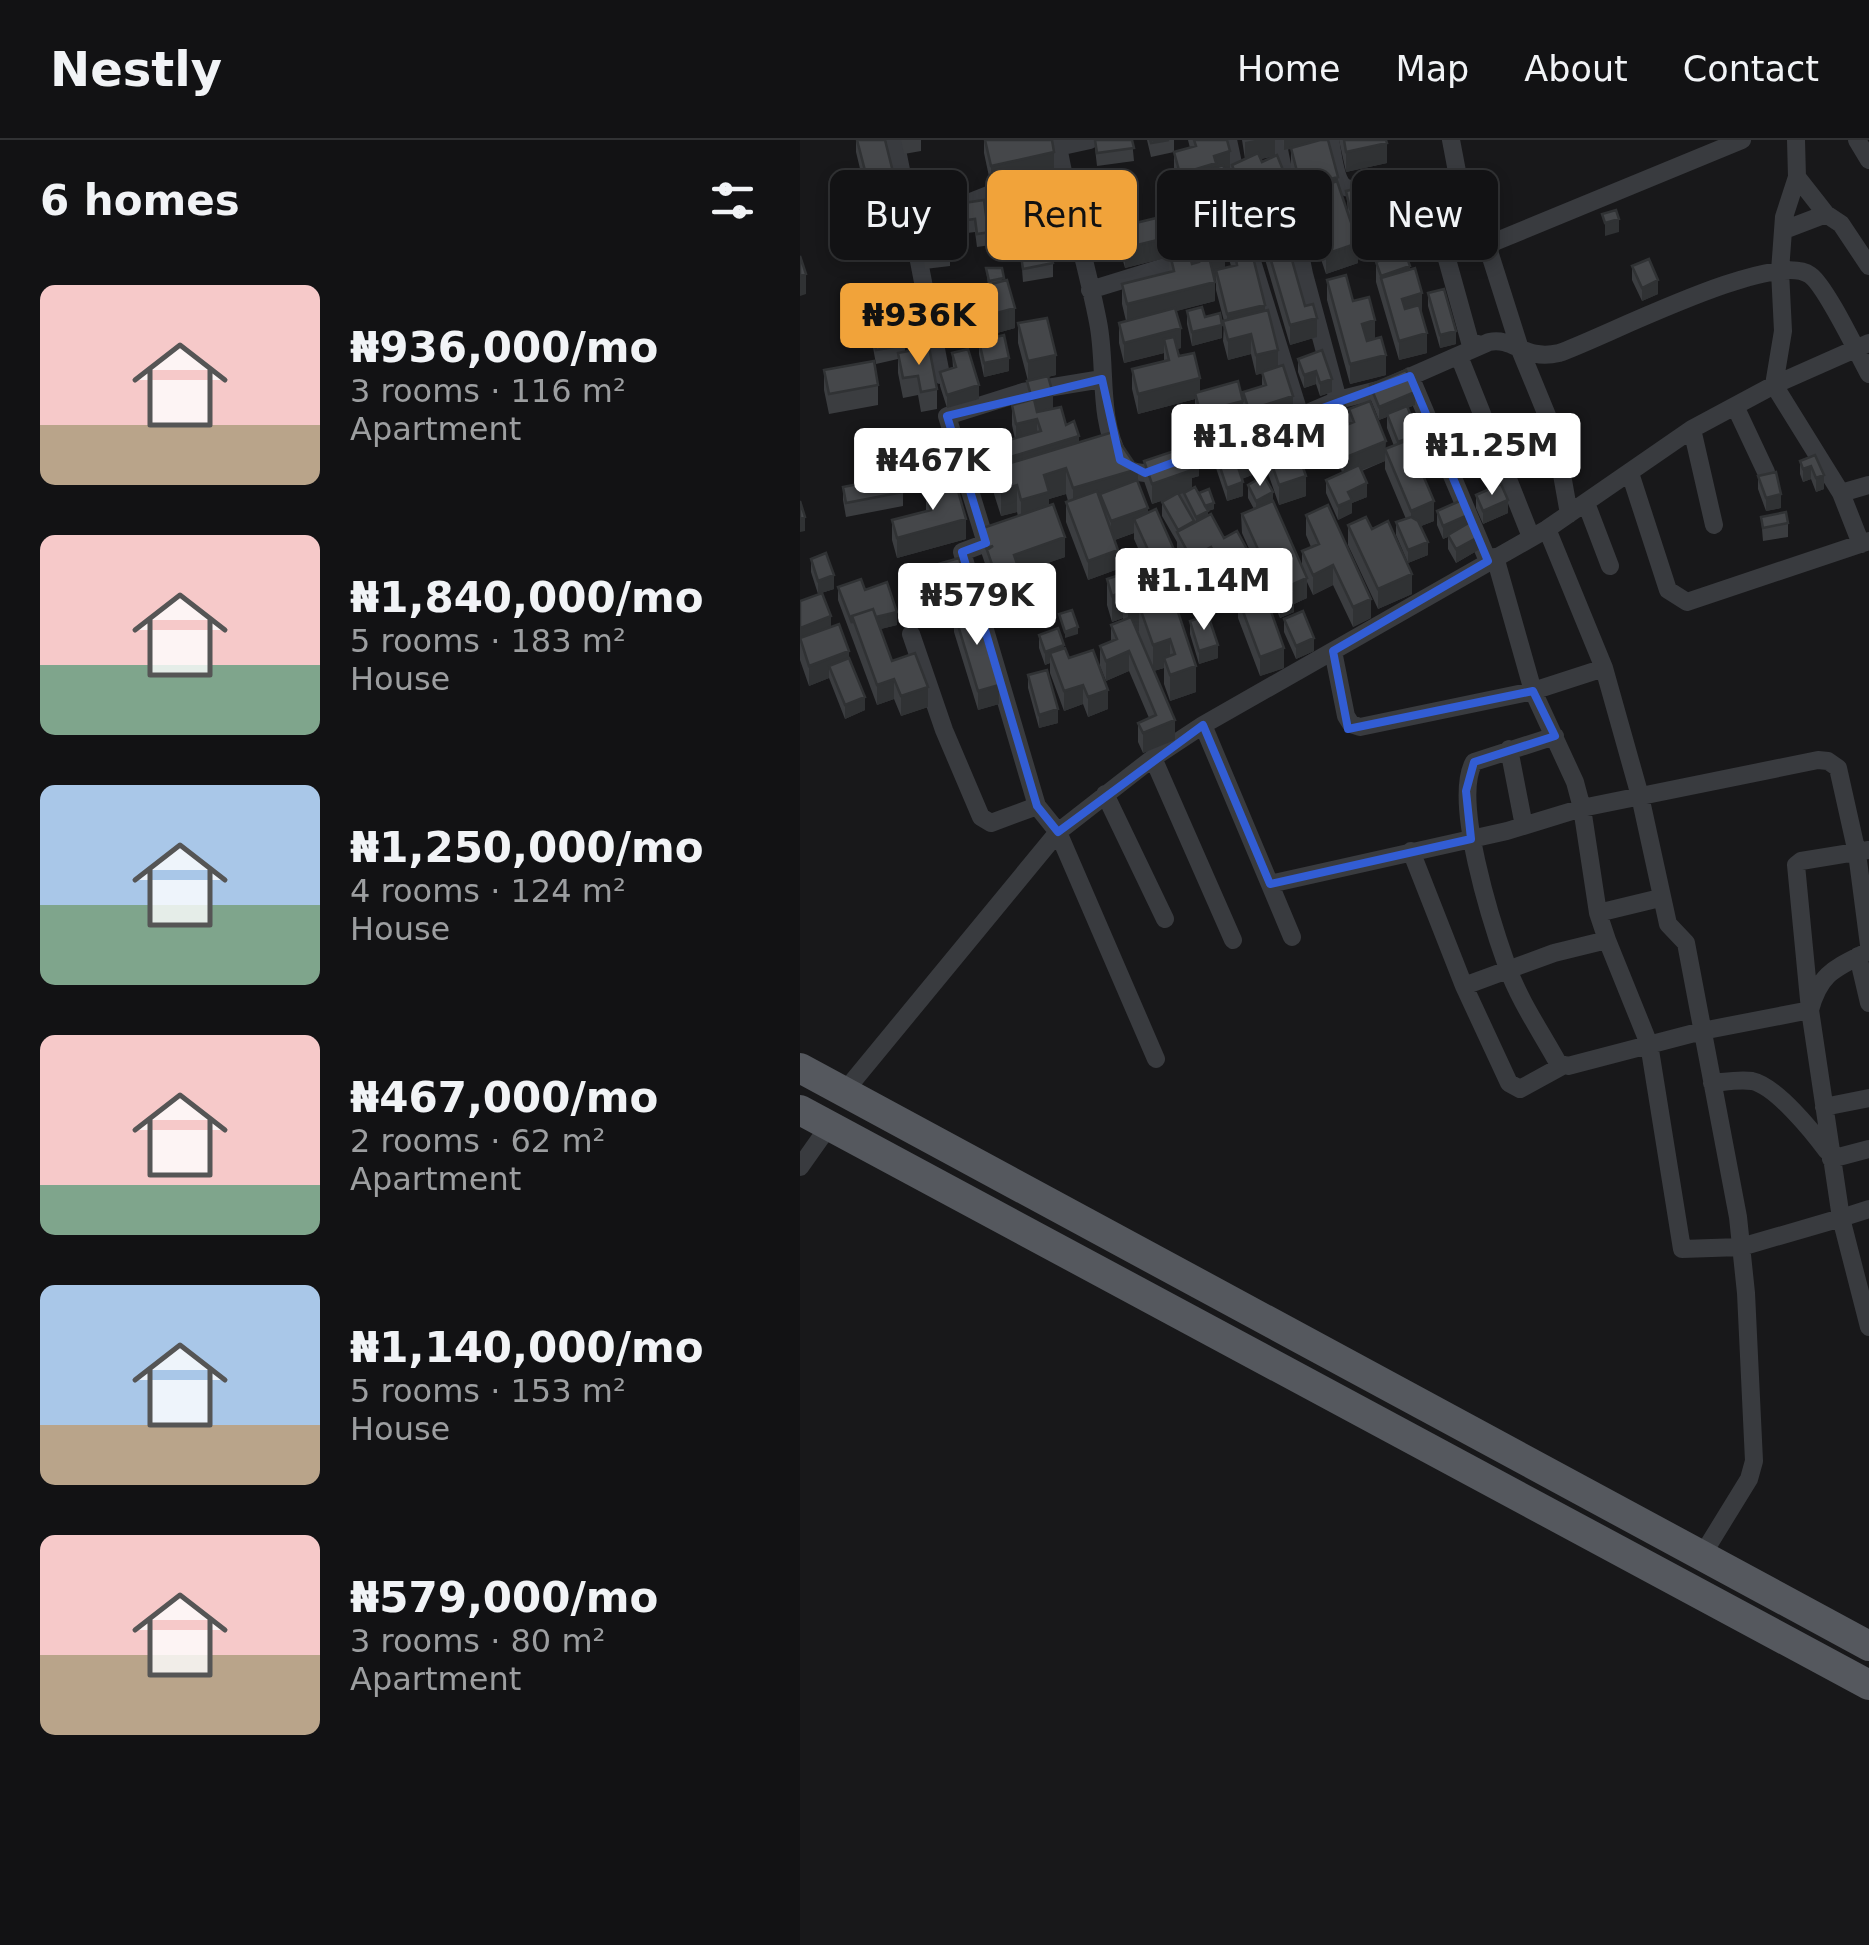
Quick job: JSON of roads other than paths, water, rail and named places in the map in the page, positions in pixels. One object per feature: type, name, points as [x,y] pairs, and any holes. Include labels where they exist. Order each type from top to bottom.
[{"type":"main road","points":[[800,1068],[1869,1646]]},
{"type":"main road","points":[[800,1110],[1869,1685]]},
{"type":"main road","points":[[1793,1644],[1810,1613]]},
{"type":"street","points":[[895,140],[901,170]]},
{"type":"street","points":[[1090,140],[1058,143],[1067,198],[1098,324],[1103,398],[1120,460],[1135,472],[1145,473],[1219,451],[1338,400],[1382,389],[1481,346],[1505,341],[1521,352],[1544,356],[1692,296],[1780,271],[1810,275],[1862,346],[1869,374]]},
{"type":"street","points":[[1228,140],[1233,170]]},
{"type":"street","points":[[1277,140],[1304,274],[1338,400]]},
{"type":"street","points":[[1330,140],[1344,187],[1352,190]]},
{"type":"street","points":[[1451,140],[1457,170]]},
{"type":"street","points":[[1498,240],[1742,140]]},
{"type":"street","points":[[1630,473],[1668,590],[1688,602],[1865,543],[1840,493],[1774,385],[1782,331],[1780,271],[1787,202],[1796,176],[1796,140]]},
{"type":"street","points":[[1857,140],[1869,160]]},
{"type":"street","points":[[1796,176],[1826,214],[1841,224],[1869,266]]},
{"type":"street","points":[[1784,230],[1826,214]]},
{"type":"street","points":[[919,260],[941,375]]},
{"type":"street","points":[[1090,290],[1188,260]]},
{"type":"street","points":[[1252,260],[1300,416]]},
{"type":"street","points":[[1447,260],[1470,342],[1481,346]]},
{"type":"street","points":[[1492,260],[1521,352],[1555,434],[1569,514]]},
{"type":"street","points":[[844,1092],[1058,832],[1153,758],[1539,533],[1692,429],[1774,385],[1862,346]]},
{"type":"street","points":[[1459,356],[1604,668],[1640,796],[1660,898],[1668,924],[1686,943],[1741,1247],[1754,1461],[1749,1479],[1701,1557]]},
{"type":"street","points":[[1410,376],[1491,558],[1533,692],[1582,808],[1598,913],[1649,1044],[1682,1249],[1741,1247],[1869,1209]]},
{"type":"street","points":[[1102,380],[1023,392],[947,416],[986,543],[962,552],[1037,806],[1058,832],[1156,1059]]},
{"type":"street","points":[[1736,406],[1766,472]]},
{"type":"street","points":[[1692,429],[1714,525]]},
{"type":"street","points":[[1630,473],[1669,598]]},
{"type":"street","points":[[1840,493],[1869,485]]},
{"type":"street","points":[[1586,503],[1610,566]]},
{"type":"street","points":[[910,634],[981,818],[991,823],[1037,806]]},
{"type":"street","points":[[1333,651],[1346,716],[1351,724],[1360,727],[1533,692],[1604,668]]},
{"type":"street","points":[[1202,726],[1292,937]]},
{"type":"street","points":[[1554,736],[1483,756],[1468,773],[1472,838],[1508,970],[1562,1066]]},
{"type":"street","points":[[1509,749],[1524,826]]},
{"type":"street","points":[[1153,758],[1233,940]]},
{"type":"street","points":[[1270,884],[1524,826],[1582,808],[1828,761],[1838,768],[1863,851],[1869,1003]]},
{"type":"street","points":[[1105,794],[1165,919]]},
{"type":"street","points":[[1863,851],[1800,861],[1796,865],[1810,1010],[1831,1157],[1841,1218],[1860,1260],[1869,1328]]},
{"type":"street","points":[[1411,852],[1464,986],[1509,1083],[1515,1088],[1520,1089],[1562,1066],[1702,1031],[1810,1010]]},
{"type":"street","points":[[1598,913],[1660,898]]},
{"type":"street","points":[[1464,986],[1554,953],[1607,940]]},
{"type":"street","points":[[1810,1010],[1815,990],[1824,977],[1865,951]]},
{"type":"street","points":[[1712,1083],[1749,1080],[1760,1084],[1807,1124],[1831,1157]]},
{"type":"street","points":[[1824,1107],[1869,1098]]},
{"type":"street","points":[[800,1167],[830,1126]]},
{"type":"street","points":[[1831,1157],[1869,1149]]}]
